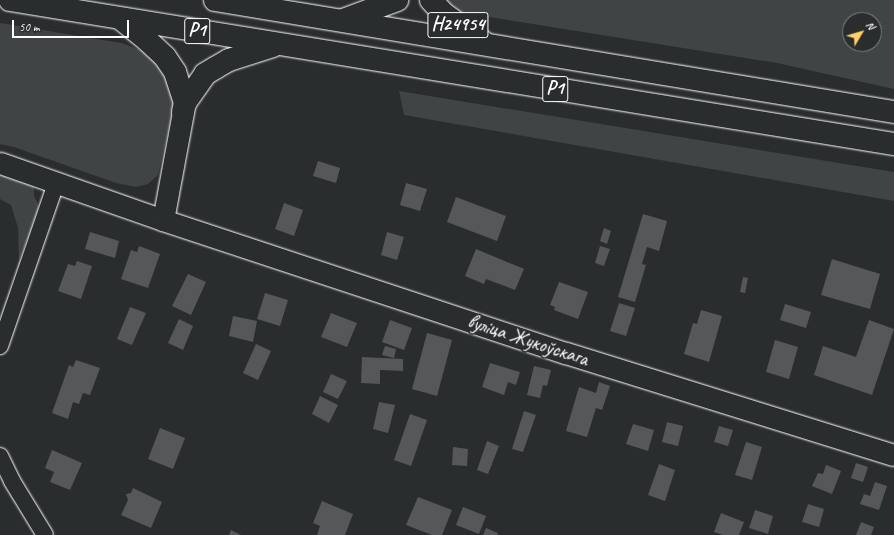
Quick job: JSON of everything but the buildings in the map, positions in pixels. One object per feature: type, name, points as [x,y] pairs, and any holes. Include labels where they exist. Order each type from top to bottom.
[{"type":"highway","name":"Р1","points":[[10,0],[894,144]]},
{"type":"highway","name":"Р1","points":[[215,0],[894,112]]},
{"type":"highway","points":[[340,21],[396,0]]},
{"type":"highway","name":"Н24954","points":[[431,0],[444,14],[488,46]]},
{"type":"highway","points":[[118,17],[165,57],[175,72],[184,107]]},
{"type":"highway","points":[[184,107],[202,79],[216,68],[229,60],[276,44]]},
{"type":"street","points":[[163,220],[184,107]]},
{"type":"street","name":"вуліца Жукоўскага","points":[[0,163],[163,220],[566,353],[894,455]]},
{"type":"street","points":[[0,346],[56,183]]},
{"type":"street","points":[[0,456],[12,481],[46,535]]},
{"type":"shaded area","points":[[444,0],[894,0],[894,89],[777,63],[464,13]]},
{"type":"shaded area","points":[[0,23],[121,43],[141,50],[156,61],[165,72],[174,106],[158,175],[148,184],[136,187],[116,183],[14,147],[0,144]]},
{"type":"shaded area","points":[[399,91],[894,172],[894,201],[404,115]]},
{"type":"shaded area","points":[[0,168],[34,186],[34,196],[38,204],[38,214],[19,260],[18,228],[11,205],[0,199]]}]
